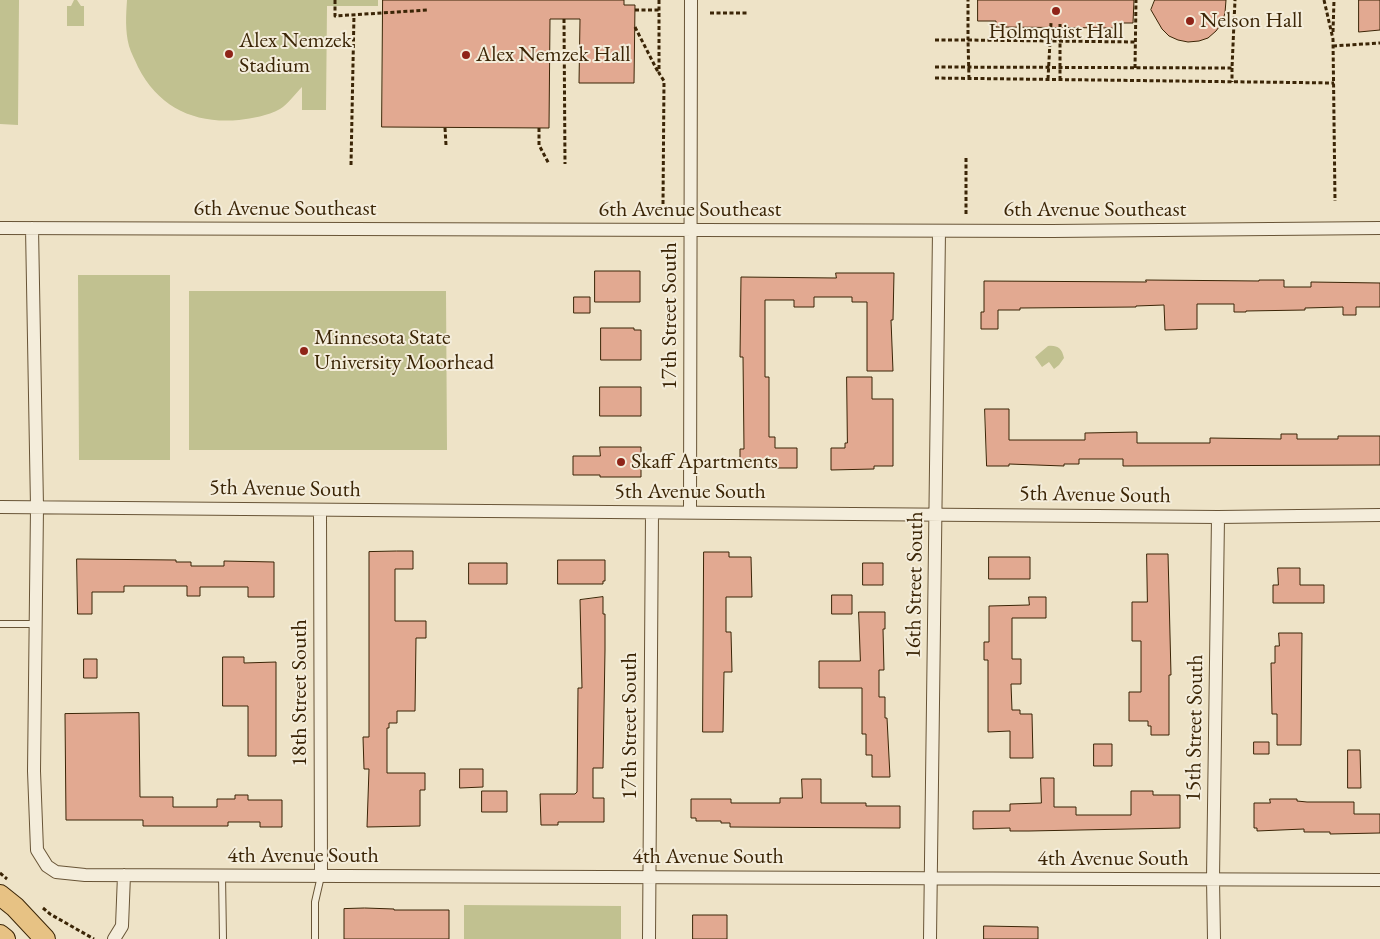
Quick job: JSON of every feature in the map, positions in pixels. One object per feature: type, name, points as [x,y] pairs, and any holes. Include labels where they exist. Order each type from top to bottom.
[{"type":"main road","points":[[7,890],[15,907],[45,939]]},
{"type":"main road","points":[[0,935],[6,939]]},
{"type":"street","name":"17th Street South","points":[[690,512],[691,0]]},
{"type":"street","name":"6th Avenue Southeast","points":[[0,228],[690,231],[1380,228]]},
{"type":"street","points":[[32,228],[37,506],[36,624]]},
{"type":"street","name":"16th Street South","points":[[930,939],[939,231]]},
{"type":"street","name":"5th Avenue South","points":[[0,507],[1218,517],[1380,514]]},
{"type":"street","name":"18th Street South","points":[[320,510],[321,876]]},
{"type":"street","name":"17th Street South","points":[[649,939],[652,513]]},
{"type":"street","name":"15th Street South","points":[[1214,939],[1213,879],[1218,517]]},
{"type":"street","name":"4th Avenue South","points":[[36,624],[34,771],[37,850],[47,866],[56,872],[66,874],[1380,880]]},
{"type":"street","points":[[114,939],[122,926],[124,875]]},
{"type":"lane","points":[[0,624],[36,624]]},
{"type":"lane","points":[[222,875],[223,939]]},
{"type":"lane","points":[[314,939],[315,902],[321,876]]},
{"type":"path","points":[[335,0],[335,16],[428,10]]},
{"type":"path","points":[[659,0],[659,73]]},
{"type":"path","points":[[968,0],[968,79]]},
{"type":"path","points":[[1135,68],[1136,0]]},
{"type":"path","points":[[1232,82],[1235,0]]},
{"type":"path","points":[[1324,0],[1333,39]]},
{"type":"path","points":[[1334,0],[1335,201]]},
{"type":"path","points":[[635,10],[659,10]]},
{"type":"path","points":[[710,13],[748,13]]},
{"type":"path","points":[[351,164],[354,14]]},
{"type":"path","points":[[564,19],[565,164]]},
{"type":"path","points":[[1048,80],[1051,22]]},
{"type":"path","points":[[1060,22],[1060,80]]},
{"type":"path","points":[[635,28],[664,81],[663,204]]},
{"type":"path","points":[[935,40],[1135,42]]},
{"type":"path","points":[[1333,46],[1380,43]]},
{"type":"path","points":[[935,67],[1232,68]]},
{"type":"path","points":[[935,78],[1334,83]]},
{"type":"path","points":[[445,128],[446,144]]},
{"type":"path","points":[[539,128],[539,145],[549,164]]},
{"type":"path","points":[[966,157],[966,214]]},
{"type":"path","points":[[0,872],[7,890]]},
{"type":"path","points":[[36,902],[50,914],[94,939]]},
{"type":"green space","points":[[0,0],[19,0],[18,125],[0,124]]},
{"type":"green space","points":[[74,0],[77,0],[81,6],[84,6],[84,26],[67,26],[67,6],[71,6]]},
{"type":"green space","name":"Alex Nemzek Stadium","points":[[127,0],[378,0],[378,6],[327,6],[326,110],[302,110],[302,87],[280,109],[265,115],[223,121],[193,116],[168,103],[156,93],[138,67],[129,46],[126,29]]},
{"type":"green space","points":[[78,275],[170,275],[170,460],[79,460]]},
{"type":"green space","points":[[189,291],[446,291],[447,450],[189,450]]},
{"type":"green space","points":[[1048,346],[1059,348],[1064,358],[1054,369],[1049,362],[1042,367],[1035,357]]},
{"type":"green space","points":[[464,905],[621,906],[621,939],[464,939]]},
{"type":"building","name":"Alex Nemzek Hall","points":[[383,0],[624,0],[624,5],[635,5],[634,83],[579,83],[580,19],[550,19],[549,128],[382,127]]},
{"type":"building","name":"Holmquist Hall","points":[[978,0],[1134,0],[1133,23],[1115,23],[1115,28],[996,27],[996,21],[978,21]]},
{"type":"building","name":"Nelson Hall","points":[[1155,0],[1226,0],[1225,13],[1222,23],[1208,38],[1188,42],[1169,36],[1162,29],[1151,10]]},
{"type":"building","points":[[1359,0],[1380,0],[1380,30],[1359,32]]},
{"type":"building","points":[[595,271],[640,271],[640,302],[595,302]]},
{"type":"building","points":[[836,273],[894,273],[893,320],[891,320],[893,371],[867,371],[867,302],[852,302],[852,297],[814,297],[814,307],[794,307],[794,300],[765,300],[765,377],[769,377],[769,437],[775,437],[775,448],[797,448],[797,468],[766,468],[766,465],[740,465],[740,449],[744,449],[743,357],[740,357],[741,277],[836,278]]},
{"type":"building","points":[[1146,280],[1284,280],[1284,287],[1311,287],[1311,282],[1380,283],[1380,307],[1356,307],[1356,315],[1343,315],[1343,307],[1234,312],[1234,304],[1197,304],[1197,329],[1165,330],[1164,305],[1020,308],[1020,310],[998,310],[998,329],[981,329],[981,312],[984,312],[984,281],[1146,282]]},
{"type":"building","points":[[574,297],[590,297],[590,313],[574,313]]},
{"type":"building","points":[[601,328],[634,328],[634,330],[641,330],[641,360],[601,360]]},
{"type":"building","points":[[847,377],[872,377],[872,399],[893,399],[893,466],[874,466],[874,469],[831,470],[831,448],[845,448],[845,443],[847,443]]},
{"type":"building","points":[[600,387],[641,387],[641,416],[600,416]]},
{"type":"building","points":[[985,409],[1009,409],[1009,440],[1085,440],[1085,433],[1137,432],[1137,443],[1210,443],[1210,438],[1281,439],[1281,434],[1297,434],[1297,439],[1338,439],[1338,436],[1380,436],[1380,465],[1123,466],[1123,459],[1079,459],[1079,464],[1064,464],[1064,466],[1009,464],[1009,466],[987,466]]},
{"type":"building","name":"Skaff Apartments","points":[[600,447],[641,447],[641,477],[573,475],[573,456],[600,456]]},
{"type":"building","points":[[413,551],[413,569],[395,569],[395,621],[426,621],[426,638],[416,638],[415,711],[397,711],[397,723],[389,723],[389,728],[387,728],[387,773],[425,773],[425,790],[420,790],[420,826],[367,827],[369,769],[364,769],[363,737],[369,737],[369,552]]},
{"type":"building","points":[[704,552],[729,552],[729,557],[751,557],[752,597],[726,597],[726,632],[731,632],[732,672],[724,672],[723,732],[703,732]]},
{"type":"building","points":[[1147,554],[1168,554],[1171,675],[1169,675],[1169,735],[1151,735],[1151,726],[1148,726],[1148,721],[1129,721],[1129,692],[1141,692],[1141,641],[1132,641],[1132,602],[1147,602]]},
{"type":"building","points":[[989,557],[1030,557],[1030,579],[989,579]]},
{"type":"building","points":[[77,559],[176,560],[176,562],[191,562],[191,566],[224,566],[224,561],[274,562],[274,597],[248,597],[248,587],[200,587],[200,596],[187,596],[187,586],[124,586],[124,592],[92,592],[92,614],[78,614]]},
{"type":"building","points":[[558,560],[605,560],[605,581],[603,581],[603,584],[558,584]]},
{"type":"building","points":[[469,563],[507,563],[507,584],[469,584]]},
{"type":"building","points":[[863,563],[883,563],[883,585],[863,585]]},
{"type":"building","points":[[1278,568],[1300,568],[1300,585],[1324,585],[1324,603],[1273,603],[1273,585],[1278,585]]},
{"type":"building","points":[[832,595],[852,595],[852,614],[832,614]]},
{"type":"building","points":[[603,597],[605,650],[603,768],[593,768],[593,798],[604,798],[604,822],[558,822],[558,825],[541,825],[540,794],[575,794],[577,792],[578,688],[582,688],[580,600]]},
{"type":"building","points":[[1029,597],[1046,597],[1046,618],[1012,618],[1012,659],[1021,659],[1021,684],[1011,684],[1012,710],[1020,710],[1020,714],[1032,714],[1033,758],[1010,758],[1010,731],[988,732],[988,660],[984,660],[984,642],[989,642],[989,606],[1029,605]]},
{"type":"building","points":[[859,612],[885,612],[885,629],[883,629],[884,670],[879,670],[879,697],[885,697],[890,777],[872,777],[872,755],[866,755],[866,734],[862,734],[862,688],[819,688],[819,661],[860,661]]},
{"type":"building","points":[[1279,633],[1302,633],[1301,745],[1277,745],[1277,714],[1272,714],[1271,663],[1275,663],[1275,646],[1279,646]]},
{"type":"building","points":[[223,657],[244,657],[244,663],[276,662],[276,756],[248,756],[248,706],[223,706]]},
{"type":"building","points":[[84,659],[97,659],[97,678],[84,678]]},
{"type":"building","points":[[139,713],[140,797],[173,797],[173,807],[217,807],[217,799],[235,799],[235,795],[248,795],[248,800],[282,800],[282,827],[260,827],[260,822],[228,822],[228,826],[143,826],[143,820],[66,820],[65,714]]},
{"type":"building","points":[[1254,742],[1269,742],[1269,754],[1254,754]]},
{"type":"building","points":[[1094,744],[1112,744],[1112,766],[1094,766]]},
{"type":"building","points":[[1348,750],[1360,750],[1361,788],[1348,788]]},
{"type":"building","points":[[460,769],[483,769],[483,787],[460,788]]},
{"type":"building","points":[[1041,778],[1054,778],[1054,807],[1076,807],[1076,815],[1131,815],[1131,791],[1153,791],[1153,795],[1180,795],[1180,828],[1029,831],[1010,831],[1010,828],[973,829],[973,811],[1010,811],[1010,804],[1041,803]]},
{"type":"building","points":[[802,779],[821,779],[821,803],[866,803],[866,806],[900,806],[900,828],[730,827],[730,823],[696,821],[696,818],[691,818],[691,799],[731,799],[731,803],[780,803],[780,798],[802,798]]},
{"type":"building","points":[[482,791],[507,791],[507,812],[482,812]]},
{"type":"building","points":[[1270,799],[1297,799],[1297,801],[1307,802],[1354,802],[1354,814],[1380,814],[1380,833],[1330,834],[1330,832],[1304,832],[1304,829],[1257,831],[1257,828],[1254,828],[1254,803],[1270,803]]},
{"type":"building","points":[[344,909],[449,910],[449,939],[344,939]]},
{"type":"building","points":[[693,915],[727,915],[727,939],[693,939]]},
{"type":"building","points":[[984,926],[1038,927],[1038,939],[984,939]]},
{"type":"place","name":"Holmquist Hall","points":[[1056,11]]},
{"type":"place","name":"Nelson Hall","points":[[1190,21]]},
{"type":"place","name":"Alex Nemzek Stadium","points":[[229,54]]},
{"type":"place","name":"Alex Nemzek Hall","points":[[466,55]]},
{"type":"place","name":"Minnesota State University Moorhead","points":[[304,351]]},
{"type":"place","name":"Skaff Apartments","points":[[621,462]]}]
